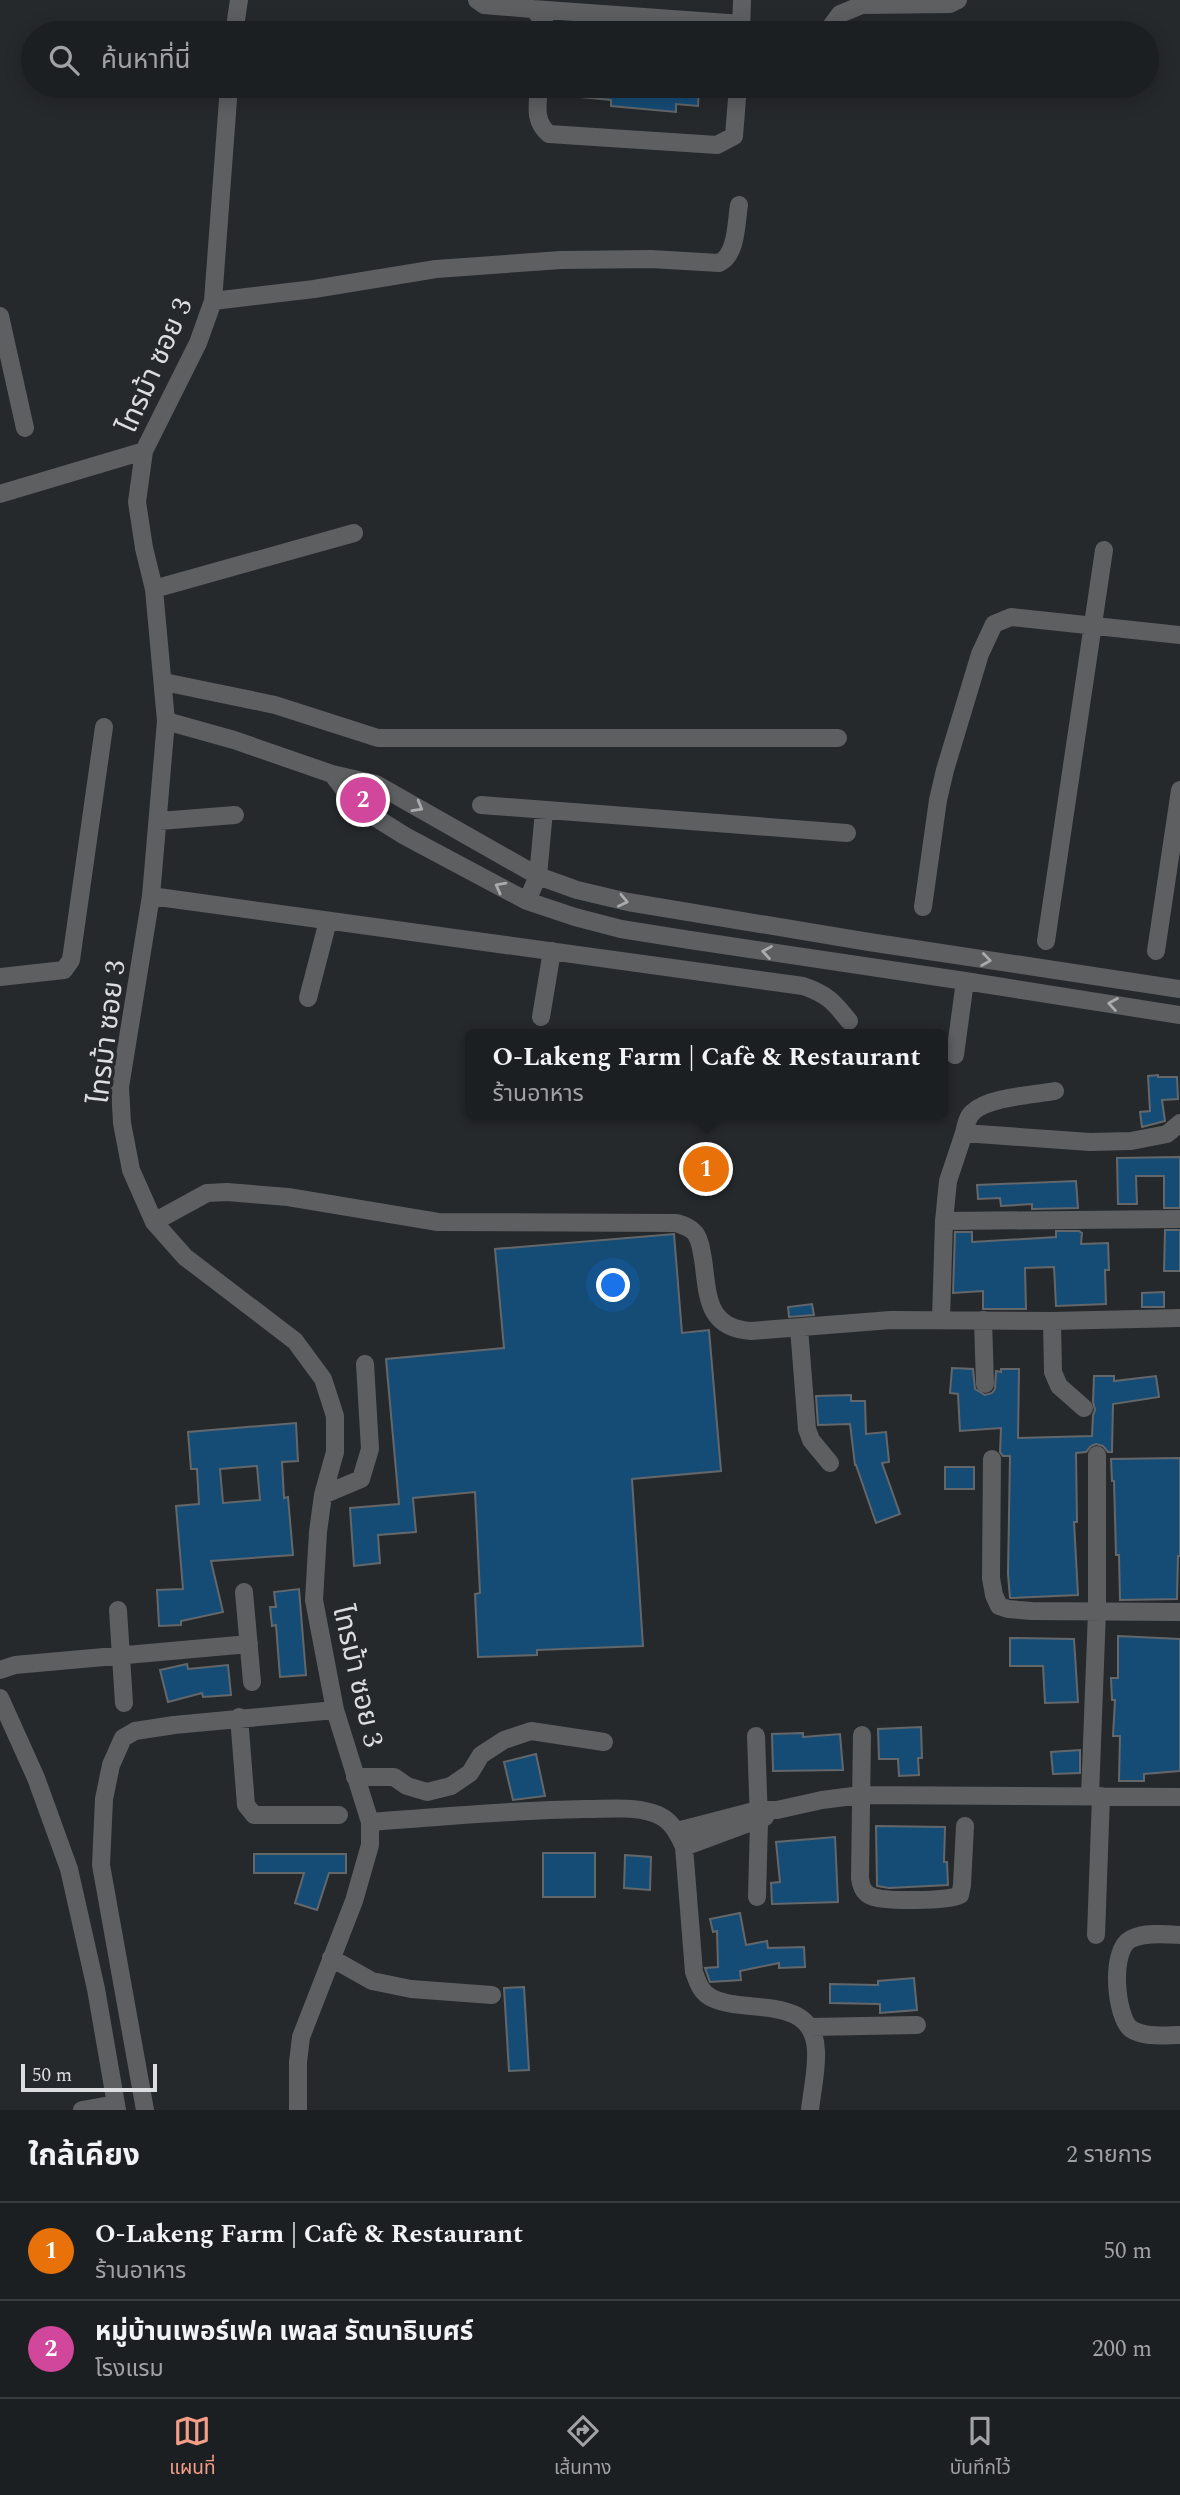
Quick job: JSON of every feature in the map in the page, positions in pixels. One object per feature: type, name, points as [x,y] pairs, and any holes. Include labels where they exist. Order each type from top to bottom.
[{"type":"street","points":[[236,21],[239,0]]},
{"type":"street","points":[[477,0],[484,5],[658,21]]},
{"type":"street","points":[[742,21],[743,0]]},
{"type":"street","points":[[835,21],[840,14],[862,5],[950,4],[958,0]]},
{"type":"street","points":[[533,9],[544,21]]},
{"type":"street","name":"ไทรม้า ซอย 3","points":[[228,98],[213,301],[198,343],[144,452],[137,502],[154,589],[166,721],[151,896],[120,1087],[122,1123],[131,1170],[154,1222],[185,1257],[295,1341],[323,1379],[335,1416],[335,1452],[323,1495],[314,1600],[335,1710],[370,1822],[370,1845],[354,1901],[299,2048],[298,2110]]},
{"type":"street","points":[[538,98],[537,119],[549,134],[717,145],[734,136],[737,98]]},
{"type":"street","points":[[213,301],[314,289],[436,269],[561,260],[651,259],[719,263],[726,260],[731,253],[739,205]]},
{"type":"street","points":[[0,316],[3,345],[25,428]]},
{"type":"street","points":[[0,494],[144,452]]},
{"type":"street","points":[[154,589],[354,533]]},
{"type":"street","points":[[1046,941],[1104,550]]},
{"type":"street","points":[[923,907],[938,800],[945,770],[980,654],[994,624],[1011,617],[1180,635]]},
{"type":"street","points":[[164,682],[275,705],[378,738],[838,738]]},
{"type":"street","points":[[166,721],[234,740],[332,774],[376,784],[538,876],[577,890],[628,902],[869,942],[1180,989]]},
{"type":"street","points":[[1,973],[64,970],[71,960],[104,727]]},
{"type":"street","points":[[332,774],[357,806],[405,836],[527,901],[575,918],[621,929],[1180,1015]]},
{"type":"street","points":[[1157,951],[1180,790]]},
{"type":"street","points":[[481,805],[847,833]]},
{"type":"street","points":[[527,901],[538,876],[544,811]]},
{"type":"street","points":[[159,821],[235,815]]},
{"type":"street","points":[[151,896],[803,986],[820,991],[831,998],[849,1021]]},
{"type":"street","points":[[308,998],[328,921]]},
{"type":"street","points":[[868,967],[869,942]]},
{"type":"street","points":[[541,1017],[552,951]]},
{"type":"street","points":[[955,1055],[965,981]]},
{"type":"street","points":[[937,1319],[948,1181],[971,1113],[991,1102],[1055,1091]]},
{"type":"street","points":[[964,1133],[1090,1142],[1131,1141],[1167,1134],[1180,1122]]},
{"type":"street","points":[[154,1222],[207,1193],[227,1192],[288,1197],[438,1222],[676,1223],[688,1227],[700,1242],[709,1302],[716,1315],[737,1330],[891,1320],[1052,1321],[1180,1318]]},
{"type":"street","points":[[944,1221],[1180,1219]]},
{"type":"street","points":[[984,1320],[985,1384]]},
{"type":"street","points":[[1052,1321],[1053,1372],[1059,1386],[1084,1408]]},
{"type":"street","points":[[799,1328],[807,1429],[811,1440],[830,1463]]},
{"type":"street","points":[[323,1495],[361,1479],[365,1467],[370,1449],[365,1364]]},
{"type":"street","points":[[1096,1935],[1097,1455]]},
{"type":"street","points":[[992,1459],[991,1578],[999,1606],[1032,1611],[1180,1612]]},
{"type":"street","points":[[244,1592],[252,1682]]},
{"type":"street","points":[[118,1610],[124,1703]]},
{"type":"street","points":[[0,1670],[15,1665],[249,1644]]},
{"type":"street","points":[[0,1698],[36,1778],[69,1869],[96,1989],[116,2107],[82,2110]]},
{"type":"street","points":[[145,2110],[101,1865],[104,1799],[111,1765],[123,1738],[135,1731],[239,1717],[335,1710]]},
{"type":"street","points":[[239,1717],[246,1805],[254,1815],[339,1815]]},
{"type":"street","points":[[355,1777],[394,1777],[407,1786],[427,1792],[451,1786],[470,1773],[481,1755],[504,1740],[531,1731],[604,1741]]},
{"type":"street","points":[[862,1735],[860,1878],[861,1887],[867,1895],[874,1898],[953,1899],[960,1895],[965,1826]]},
{"type":"street","points":[[757,1736],[757,1897]]},
{"type":"street","points":[[680,1839],[777,1810],[861,1795],[1180,1797]]},
{"type":"street","points":[[370,1822],[549,1810],[630,1809],[654,1813],[669,1821],[680,1839],[694,1972],[699,1987],[711,1998],[787,2012],[800,2017],[810,2027],[816,2051],[810,2110]]},
{"type":"street","points":[[1180,1935],[1139,1936],[1131,1939],[1120,1951],[1116,1963],[1126,2025],[1137,2032],[1180,2035]]},
{"type":"street","points":[[331,1958],[372,1981],[411,1989],[492,1995]]},
{"type":"street","points":[[810,2027],[917,2025]]},
{"type":"building","points":[[591,98],[698,98],[698,106],[676,104],[676,112],[611,106],[611,100]]},
{"type":"building","points":[[1148,1076],[1177,1077],[1178,1099],[1162,1100],[1165,1121],[1142,1127],[1140,1112],[1150,1111]]},
{"type":"building","points":[[1180,1157],[1180,1208],[1164,1208],[1164,1176],[1136,1176],[1137,1204],[1118,1204],[1117,1158]]},
{"type":"building","points":[[1076,1181],[1078,1208],[1032,1209],[1032,1204],[1001,1206],[1000,1198],[978,1199],[977,1185]]},
{"type":"building","points":[[1165,1230],[1180,1230],[1180,1271],[1164,1271]]},
{"type":"building","points":[[1056,1231],[1079,1231],[1082,1233],[1081,1244],[1108,1243],[1109,1270],[1105,1270],[1106,1304],[1056,1306],[1054,1267],[1025,1268],[1026,1309],[983,1309],[983,1291],[953,1293],[955,1232],[972,1232],[972,1242],[1056,1237]]},
{"type":"building","points":[[674,1234],[682,1333],[709,1330],[721,1471],[632,1479],[643,1646],[537,1650],[537,1655],[478,1657],[475,1594],[480,1593],[475,1492],[413,1498],[416,1532],[378,1535],[380,1563],[354,1566],[350,1508],[399,1504],[386,1359],[504,1348],[495,1249]]},
{"type":"building","points":[[1164,1292],[1164,1307],[1142,1307],[1142,1293]]},
{"type":"building","points":[[812,1304],[814,1315],[789,1317],[788,1307]]},
{"type":"building","points":[[952,1368],[973,1369],[975,1389],[985,1395],[995,1389],[996,1371],[1019,1369],[1018,1438],[1092,1436],[1095,1410],[1094,1376],[1114,1376],[1114,1381],[1156,1376],[1159,1397],[1113,1404],[1112,1452],[1096,1444],[1086,1452],[1076,1453],[1077,1522],[1074,1522],[1078,1595],[1010,1598],[1010,1456],[1003,1456],[1000,1452],[1001,1428],[960,1431],[958,1394],[950,1393]]},
{"type":"building","points":[[851,1395],[851,1401],[865,1401],[866,1434],[886,1432],[889,1462],[882,1463],[900,1514],[876,1523],[855,1465],[850,1424],[818,1425],[816,1396]]},
{"type":"building","points":[[296,1423],[298,1461],[282,1462],[284,1498],[288,1497],[293,1555],[211,1561],[223,1612],[181,1621],[181,1625],[159,1626],[157,1590],[183,1589],[176,1506],[199,1504],[197,1469],[191,1469],[188,1432]],"holes":[[[257,1466],[260,1500],[223,1503],[220,1469]]]},
{"type":"building","points":[[1180,1458],[1177,1599],[1120,1600],[1111,1459]]},
{"type":"building","points":[[945,1467],[974,1467],[974,1489],[945,1489]]},
{"type":"building","points":[[299,1589],[306,1675],[280,1677],[276,1625],[272,1626],[270,1607],[276,1607],[274,1592]]},
{"type":"building","points":[[1118,1636],[1180,1639],[1180,1771],[1144,1774],[1144,1781],[1119,1781],[1120,1736],[1113,1736],[1115,1700],[1112,1700],[1111,1678],[1118,1678]]},
{"type":"building","points":[[1010,1638],[1074,1639],[1078,1702],[1045,1703],[1043,1666],[1010,1666]]},
{"type":"building","points":[[187,1664],[188,1669],[228,1665],[231,1695],[203,1697],[202,1693],[168,1702],[160,1670]]},
{"type":"building","points":[[921,1727],[922,1758],[918,1758],[919,1775],[899,1776],[898,1759],[879,1759],[878,1729]]},
{"type":"building","points":[[803,1733],[803,1737],[840,1734],[843,1770],[773,1771],[772,1734]]},
{"type":"building","points":[[1080,1750],[1080,1773],[1053,1774],[1051,1752]]},
{"type":"building","points":[[536,1754],[545,1796],[513,1800],[504,1762]]},
{"type":"building","points":[[876,1826],[945,1827],[944,1862],[947,1862],[948,1885],[889,1888],[877,1886]]},
{"type":"building","points":[[835,1837],[838,1902],[772,1904],[771,1883],[780,1882],[776,1842]]},
{"type":"building","points":[[543,1853],[595,1853],[595,1897],[543,1897]]},
{"type":"building","points":[[254,1854],[346,1854],[346,1873],[329,1873],[317,1910],[295,1903],[304,1873],[254,1873]]},
{"type":"building","points":[[625,1855],[651,1857],[650,1890],[624,1888]]},
{"type":"building","points":[[740,1913],[746,1945],[767,1941],[768,1948],[804,1947],[805,1967],[779,1968],[779,1963],[740,1971],[741,1980],[710,1982],[705,1968],[718,1967],[717,1931],[713,1932],[710,1919]]},
{"type":"building","points":[[914,1978],[917,2010],[880,2013],[880,2004],[830,2003],[830,1984],[878,1985],[878,1981]]},
{"type":"building","points":[[524,1987],[529,2070],[509,2071],[504,1988]]},
{"type":"place","name":"หมู่บ้านเพอร์เฟค เพลส รัตนาธิเบศร์","points":[[363,800]]},
{"type":"place","name":"O-Lakeng Farm | Cafè & Restaurant","points":[[706,1169]]}]
